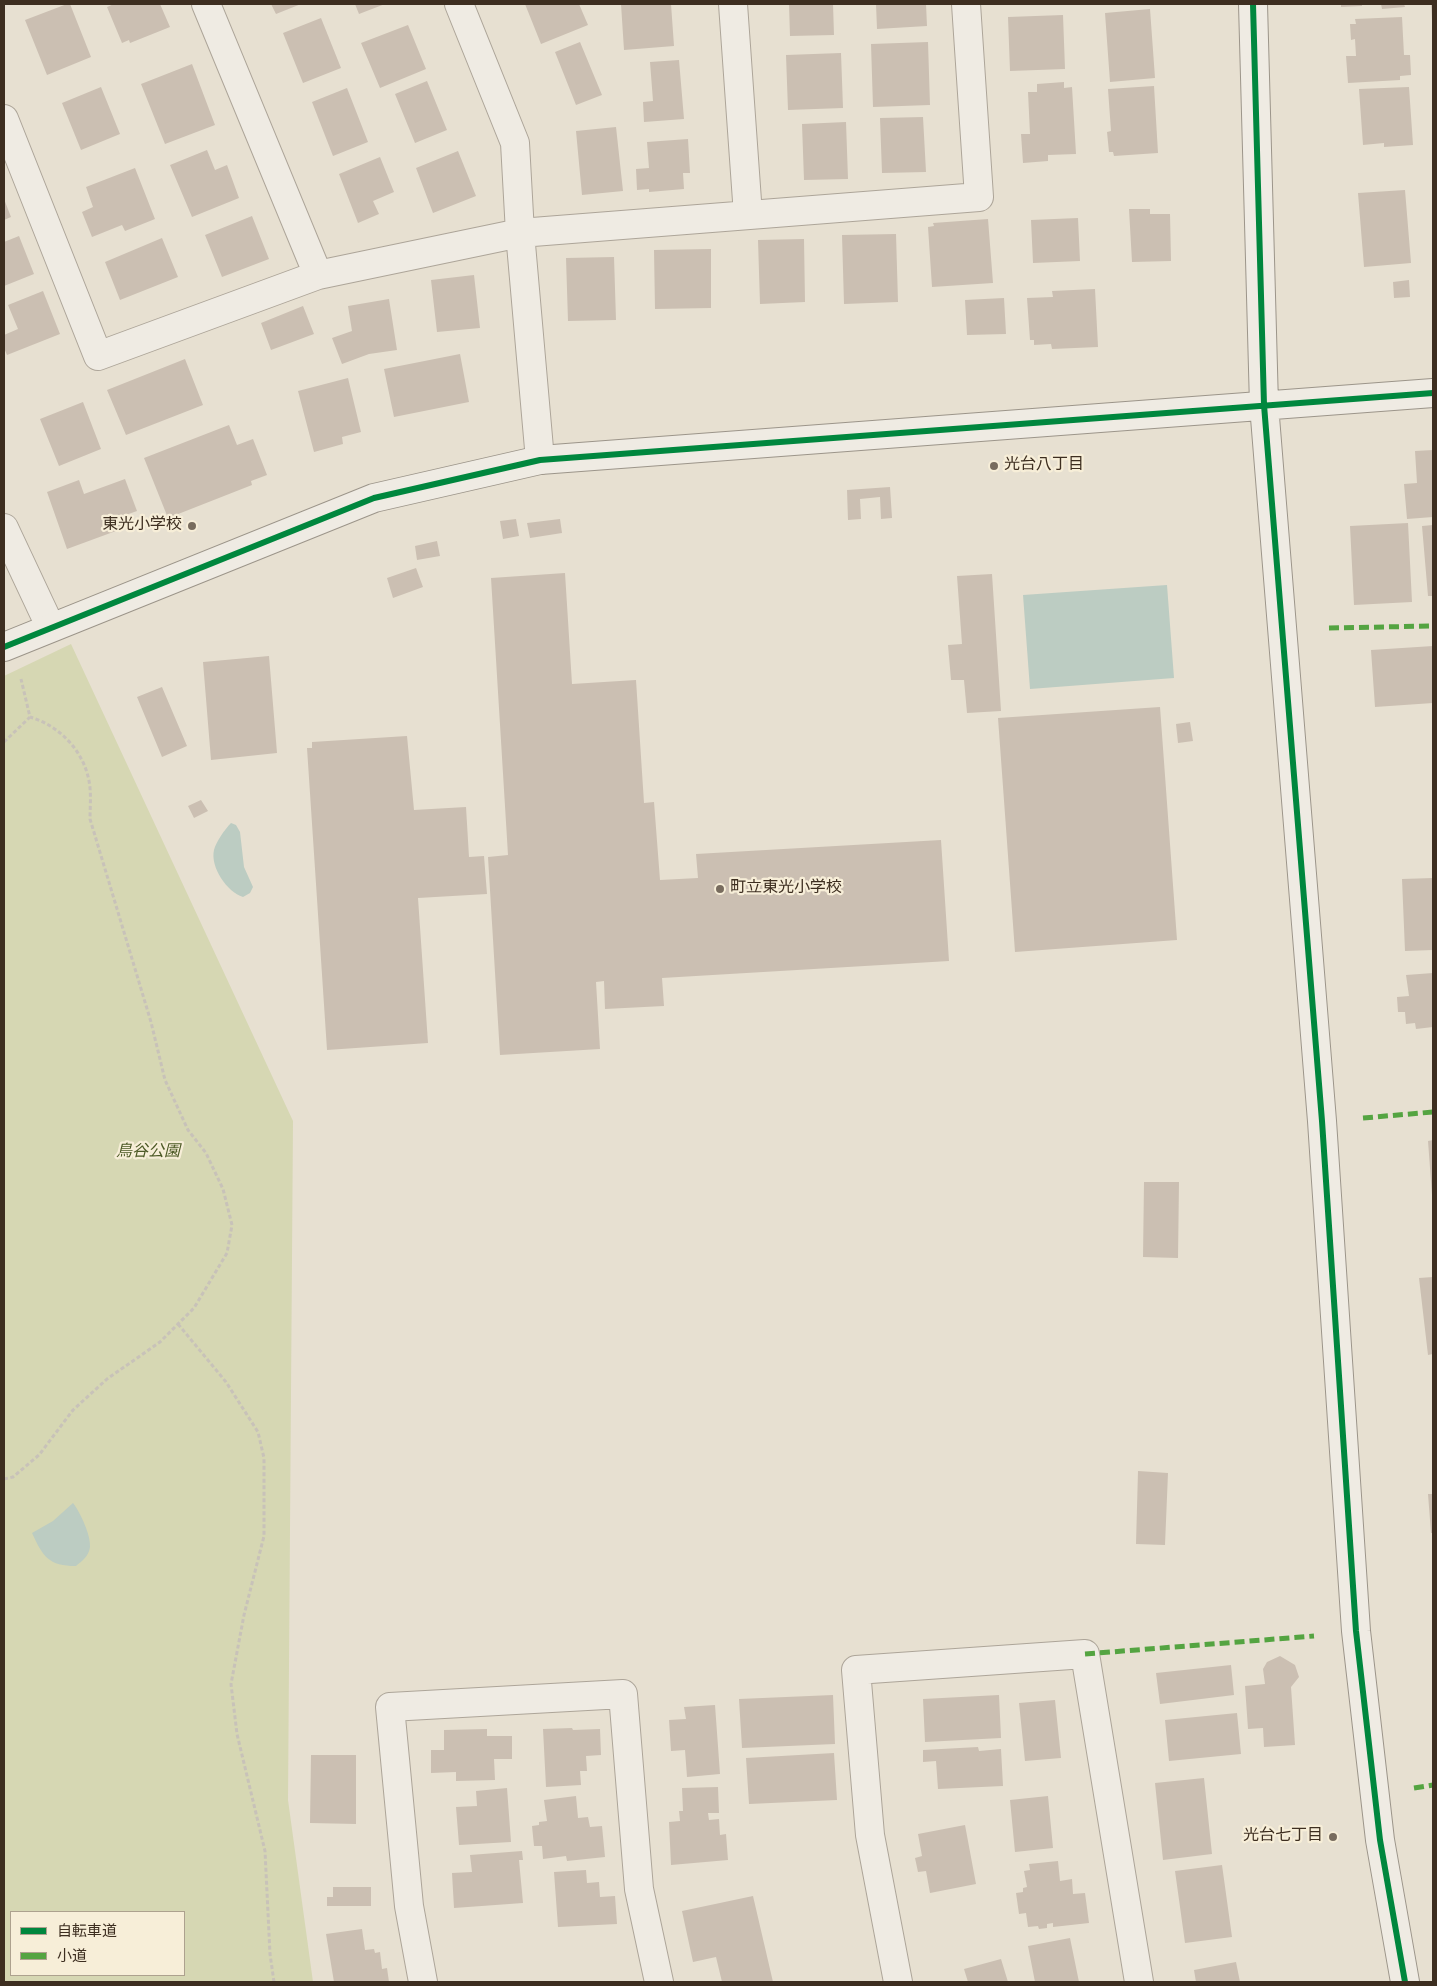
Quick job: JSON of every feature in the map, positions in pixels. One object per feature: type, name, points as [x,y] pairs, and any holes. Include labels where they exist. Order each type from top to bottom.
[{"type":"street","points":[[206,4],[318,275]]},
{"type":"street","points":[[459,4],[515,143],[520,233],[540,460]]},
{"type":"street","points":[[733,4],[748,215]]},
{"type":"street","points":[[4,119],[98,356],[318,275],[520,233],[979,196],[966,4]]},
{"type":"street","points":[[1253,4],[1264,405],[1323,1131],[1356,1631],[1380,1840],[1405,1982]]},
{"type":"street","points":[[4,647],[50,626],[374,498],[540,460],[1433,393]]},
{"type":"street","points":[[4,528],[50,626]]},
{"type":"street","points":[[898,1982],[870,1835],[856,1670],[1085,1654],[1139,1982]]},
{"type":"street","points":[[423,1982],[409,1906],[390,1707],[623,1694],[639,1889],[658,1982]]},
{"type":"path","points":[[21,679],[30,717]]},
{"type":"path","points":[[4,742],[30,717]]},
{"type":"path","points":[[4,1479],[13,1477],[39,1455],[73,1410],[108,1379],[160,1342],[194,1308],[227,1253],[232,1225],[223,1189],[206,1153],[188,1130],[165,1080],[151,1022],[90,819],[90,786],[81,758],[65,735],[45,721],[30,717]]},
{"type":"path","points":[[178,1324],[226,1382],[237,1399],[258,1432],[264,1458],[264,1536],[244,1614],[231,1684],[237,1734],[265,1851],[270,1954],[274,1982]]},
{"type":"green space","name":"鳥谷公園","points":[[71,644],[293,1121],[288,1800],[313,1982],[4,1982],[4,676]]},
{"type":"shaded area","points":[[1167,585],[1174,678],[1030,689],[1023,595]]},
{"type":"shaded area","points":[[231,823],[236,825],[240,832],[244,867],[253,887],[250,893],[243,897],[231,890],[221,878],[213,857],[215,847]]},
{"type":"shaded area","points":[[73,1503],[89,1536],[90,1547],[85,1558],[76,1566],[67,1566],[53,1562],[48,1558],[32,1533],[53,1521]]},
{"type":"building","points":[[70,4],[91,57],[47,75],[25,20]]},
{"type":"building","points":[[114,4],[160,4],[170,27],[130,43],[129,40],[122,43],[107,7]]},
{"type":"building","points":[[271,4],[301,4],[276,14]]},
{"type":"building","points":[[355,4],[385,4],[359,14]]},
{"type":"building","points":[[525,4],[579,4],[588,25],[541,44]]},
{"type":"building","points":[[621,4],[671,4],[674,46],[624,50]]},
{"type":"building","points":[[789,4],[833,4],[834,35],[790,36]]},
{"type":"building","points":[[876,4],[926,4],[927,26],[877,29]]},
{"type":"building","points":[[1341,4],[1362,4],[1362,6],[1341,7]]},
{"type":"building","points":[[1381,4],[1404,4],[1405,7],[1382,9]]},
{"type":"building","points":[[1431,4],[1433,4],[1433,20],[1432,20]]},
{"type":"building","points":[[1150,9],[1155,78],[1110,82],[1105,13]]},
{"type":"building","points":[[1063,15],[1065,69],[1010,71],[1008,17]]},
{"type":"building","points":[[1402,17],[1404,55],[1410,55],[1411,75],[1400,76],[1400,80],[1348,83],[1346,56],[1356,56],[1355,39],[1351,40],[1350,24],[1356,24],[1355,19]]},
{"type":"building","points":[[321,18],[341,68],[303,83],[283,33]]},
{"type":"building","points":[[408,25],[426,69],[380,88],[361,43]]},
{"type":"building","points":[[580,42],[602,95],[576,105],[555,52]]},
{"type":"building","points":[[928,42],[930,105],[873,107],[871,44]]},
{"type":"building","points":[[841,53],[843,108],[788,110],[786,55]]},
{"type":"building","points":[[679,60],[684,119],[644,122],[643,102],[653,101],[650,62]]},
{"type":"building","points":[[192,64],[215,125],[165,144],[141,84]]},
{"type":"building","points":[[427,81],[447,130],[415,143],[395,94]]},
{"type":"building","points":[[1064,82],[1064,88],[1072,87],[1076,154],[1048,155],[1048,161],[1023,163],[1021,134],[1030,134],[1028,92],[1037,92],[1037,84]]},
{"type":"building","points":[[1154,86],[1158,153],[1114,156],[1113,152],[1109,152],[1107,132],[1111,131],[1108,89]]},
{"type":"building","points":[[101,87],[120,134],[81,150],[62,103]]},
{"type":"building","points":[[1409,87],[1413,145],[1384,147],[1384,143],[1363,145],[1359,89]]},
{"type":"building","points":[[347,88],[368,142],[333,156],[312,102]]},
{"type":"building","points":[[923,117],[926,172],[882,173],[880,118]]},
{"type":"building","points":[[846,122],[848,179],[804,180],[802,124]]},
{"type":"building","points":[[616,127],[623,191],[582,195],[576,131]]},
{"type":"building","points":[[688,139],[690,173],[683,173],[684,189],[649,192],[649,189],[637,190],[636,169],[649,168],[647,142]]},
{"type":"building","points":[[207,150],[215,170],[227,165],[239,198],[192,217],[170,165]]},
{"type":"building","points":[[458,151],[476,196],[433,213],[416,168]]},
{"type":"building","points":[[380,157],[394,192],[373,201],[379,214],[358,223],[339,174]]},
{"type":"building","points":[[135,168],[155,219],[125,231],[122,225],[92,237],[82,212],[93,207],[86,187]]},
{"type":"building","points":[[1405,190],[1411,263],[1364,267],[1358,193]]},
{"type":"building","points":[[4,199],[11,217],[4,220]]},
{"type":"building","points":[[1129,209],[1150,209],[1150,214],[1170,214],[1171,261],[1132,262]]},
{"type":"building","points":[[252,216],[269,259],[222,277],[205,235]]},
{"type":"building","points":[[1078,218],[1080,261],[1033,263],[1031,220]]},
{"type":"building","points":[[988,219],[993,283],[932,287],[928,227],[934,226],[933,223]]},
{"type":"building","points":[[896,234],[898,302],[844,304],[842,235]]},
{"type":"building","points":[[19,236],[34,274],[4,286],[4,242]]},
{"type":"building","points":[[162,238],[178,277],[120,300],[105,262]]},
{"type":"building","points":[[804,239],[805,302],[760,304],[758,240]]},
{"type":"building","points":[[711,249],[711,308],[655,309],[654,250]]},
{"type":"building","points":[[614,257],[616,320],[568,321],[566,258]]},
{"type":"building","points":[[474,275],[480,328],[437,332],[431,280]]},
{"type":"building","points":[[1409,280],[1410,297],[1394,298],[1393,282]]},
{"type":"building","points":[[1095,289],[1098,347],[1052,349],[1051,344],[1034,345],[1034,340],[1030,340],[1027,298],[1053,297],[1052,291]]},
{"type":"building","points":[[43,291],[60,334],[7,355],[4,348],[4,335],[18,329],[8,305]]},
{"type":"building","points":[[1004,298],[1006,334],[967,335],[965,300]]},
{"type":"building","points":[[389,299],[397,350],[369,354],[342,364],[332,338],[352,331],[348,306]]},
{"type":"building","points":[[303,306],[314,334],[271,350],[261,323]]},
{"type":"building","points":[[460,354],[469,402],[394,417],[384,369]]},
{"type":"building","points":[[185,359],[203,405],[126,435],[107,390]]},
{"type":"building","points":[[348,378],[361,432],[342,437],[343,444],[314,452],[298,391]]},
{"type":"building","points":[[83,402],[101,449],[59,466],[40,419]]},
{"type":"building","points":[[229,425],[237,445],[253,439],[267,475],[251,481],[252,485],[168,518],[144,458]]},
{"type":"building","points":[[1433,450],[1433,517],[1407,519],[1404,484],[1417,483],[1415,451]]},
{"type":"building","points":[[125,479],[137,511],[120,517],[124,528],[67,549],[47,492],[79,480],[84,494]]},
{"type":"building","points":[[890,487],[892,518],[881,519],[880,497],[860,499],[861,519],[848,520],[847,490]]},
{"type":"building","points":[[516,519],[519,536],[503,539],[500,521]]},
{"type":"building","points":[[560,519],[562,533],[530,538],[527,523]]},
{"type":"building","points":[[1408,523],[1412,602],[1354,605],[1350,526]]},
{"type":"building","points":[[1433,525],[1433,596],[1428,596],[1422,526]]},
{"type":"building","points":[[437,541],[440,556],[417,560],[415,546]]},
{"type":"building","points":[[416,568],[423,587],[393,598],[387,578]]},
{"type":"building","points":[[565,573],[572,684],[636,680],[644,803],[654,802],[660,880],[698,878],[696,854],[941,840],[949,961],[662,978],[664,1006],[605,1009],[604,981],[596,982],[600,1049],[500,1055],[488,857],[508,855],[491,578]]},
{"type":"building","points":[[992,574],[1001,711],[967,713],[964,680],[951,680],[948,645],[962,644],[957,576]]},
{"type":"building","points":[[1433,646],[1433,703],[1375,707],[1371,650]]},
{"type":"building","points":[[269,656],[277,753],[211,760],[203,662]]},
{"type":"building","points":[[162,687],[187,746],[162,757],[137,697]]},
{"type":"building","points":[[1160,707],[1177,940],[1015,952],[998,718]]},
{"type":"building","points":[[1190,722],[1193,741],[1178,743],[1176,724]]},
{"type":"building","points":[[407,736],[414,810],[466,807],[469,857],[484,856],[487,894],[418,898],[428,1043],[327,1050],[307,748],[312,748],[312,742]]},
{"type":"building","points":[[201,800],[208,811],[194,818],[188,806]]},
{"type":"building","points":[[1433,878],[1433,950],[1405,951],[1402,879]]},
{"type":"building","points":[[1433,973],[1433,1027],[1416,1029],[1415,1023],[1406,1024],[1405,1012],[1398,1012],[1397,997],[1409,996],[1406,975]]},
{"type":"building","points":[[1433,1140],[1433,1195],[1432,1195],[1428,1141]]},
{"type":"building","points":[[1144,1182],[1179,1182],[1178,1258],[1143,1257]]},
{"type":"building","points":[[1433,1277],[1433,1354],[1428,1355],[1419,1278]]},
{"type":"building","points":[[1138,1471],[1168,1473],[1165,1545],[1136,1544]]},
{"type":"building","points":[[1428,1494],[1433,1494],[1433,1533],[1431,1533]]},
{"type":"building","points":[[1280,1656],[1295,1665],[1299,1677],[1291,1687],[1295,1745],[1264,1747],[1263,1728],[1248,1729],[1245,1686],[1265,1684],[1263,1669],[1267,1662]]},
{"type":"building","points":[[1231,1665],[1234,1695],[1160,1704],[1156,1673]]},
{"type":"building","points":[[833,1695],[835,1744],[742,1748],[739,1699]]},
{"type":"building","points":[[999,1695],[1001,1738],[925,1742],[923,1699]]},
{"type":"building","points":[[1055,1700],[1061,1758],[1025,1761],[1019,1703]]},
{"type":"building","points":[[715,1705],[720,1774],[687,1777],[685,1750],[671,1751],[669,1720],[686,1719],[684,1707]]},
{"type":"building","points":[[1237,1713],[1241,1754],[1169,1761],[1165,1720]]},
{"type":"building","points":[[572,1728],[573,1730],[600,1729],[601,1755],[586,1756],[587,1771],[580,1771],[581,1785],[546,1787],[543,1729]]},
{"type":"building","points":[[487,1729],[487,1736],[512,1736],[512,1759],[494,1759],[495,1780],[456,1781],[456,1772],[431,1773],[431,1750],[444,1750],[444,1730]]},
{"type":"building","points":[[978,1747],[979,1751],[1001,1749],[1003,1786],[938,1789],[936,1761],[923,1762],[923,1750]]},
{"type":"building","points":[[834,1753],[837,1800],[749,1804],[746,1758]]},
{"type":"building","points":[[311,1755],[356,1755],[356,1824],[310,1823]]},
{"type":"building","points":[[1204,1778],[1212,1854],[1163,1860],[1155,1783]]},
{"type":"building","points":[[718,1787],[719,1813],[708,1813],[709,1820],[719,1819],[720,1835],[726,1834],[728,1860],[671,1865],[669,1822],[680,1821],[679,1811],[683,1811],[682,1788]]},
{"type":"building","points":[[507,1788],[511,1842],[459,1845],[456,1807],[477,1806],[476,1791]]},
{"type":"building","points":[[576,1796],[578,1818],[588,1817],[590,1827],[602,1826],[605,1857],[567,1861],[566,1856],[543,1859],[542,1846],[534,1846],[532,1826],[539,1825],[539,1822],[547,1821],[544,1800]]},
{"type":"building","points":[[1048,1796],[1053,1848],[1015,1852],[1010,1800]]},
{"type":"building","points":[[965,1825],[976,1884],[930,1893],[926,1871],[918,1872],[915,1858],[922,1856],[918,1834]]},
{"type":"building","points":[[522,1851],[523,1860],[519,1860],[523,1903],[454,1908],[452,1873],[472,1872],[470,1855]]},
{"type":"building","points":[[1058,1861],[1060,1881],[1072,1879],[1073,1894],[1085,1893],[1089,1923],[1053,1927],[1053,1923],[1047,1924],[1047,1928],[1039,1929],[1038,1926],[1028,1927],[1026,1913],[1019,1914],[1016,1893],[1023,1892],[1023,1888],[1027,1887],[1024,1871],[1030,1870],[1029,1864]]},
{"type":"building","points":[[1222,1865],[1232,1937],[1185,1943],[1175,1871]]},
{"type":"building","points":[[586,1870],[587,1883],[599,1882],[600,1897],[615,1896],[617,1924],[558,1927],[554,1872]]},
{"type":"building","points":[[333,1887],[371,1887],[371,1906],[327,1906],[327,1897],[333,1897]]},
{"type":"building","points":[[753,1896],[773,1982],[722,1982],[716,1957],[693,1962],[682,1911]]},
{"type":"building","points":[[362,1929],[365,1950],[374,1949],[375,1953],[380,1952],[382,1969],[387,1968],[389,1982],[334,1982],[326,1934]]},
{"type":"building","points":[[1070,1938],[1079,1982],[1035,1982],[1028,1946]]},
{"type":"building","points":[[1001,1959],[1008,1982],[968,1982],[964,1969]]},
{"type":"building","points":[[1236,1962],[1240,1982],[1196,1982],[1194,1970]]},
{"type":"marked path","points":[[1329,628],[1433,626]]},
{"type":"marked path","points":[[1363,1118],[1433,1112]]},
{"type":"marked path","points":[[1085,1654],[1314,1636]]},
{"type":"marked path","points":[[1414,1788],[1433,1785]]},
{"type":"cycle path","points":[[1253,4],[1264,405],[1322,1121],[1356,1631],[1380,1840],[1405,1982]]},
{"type":"cycle path","points":[[4,647],[374,498],[540,460],[1433,393]]},
{"type":"place","name":"光台八丁目","points":[[994,466]]},
{"type":"place","name":"東光小学校","points":[[192,526]]},
{"type":"place","name":"町立東光小学校","points":[[720,889]]},
{"type":"place","name":"光台七丁目","points":[[1333,1837]]}]
